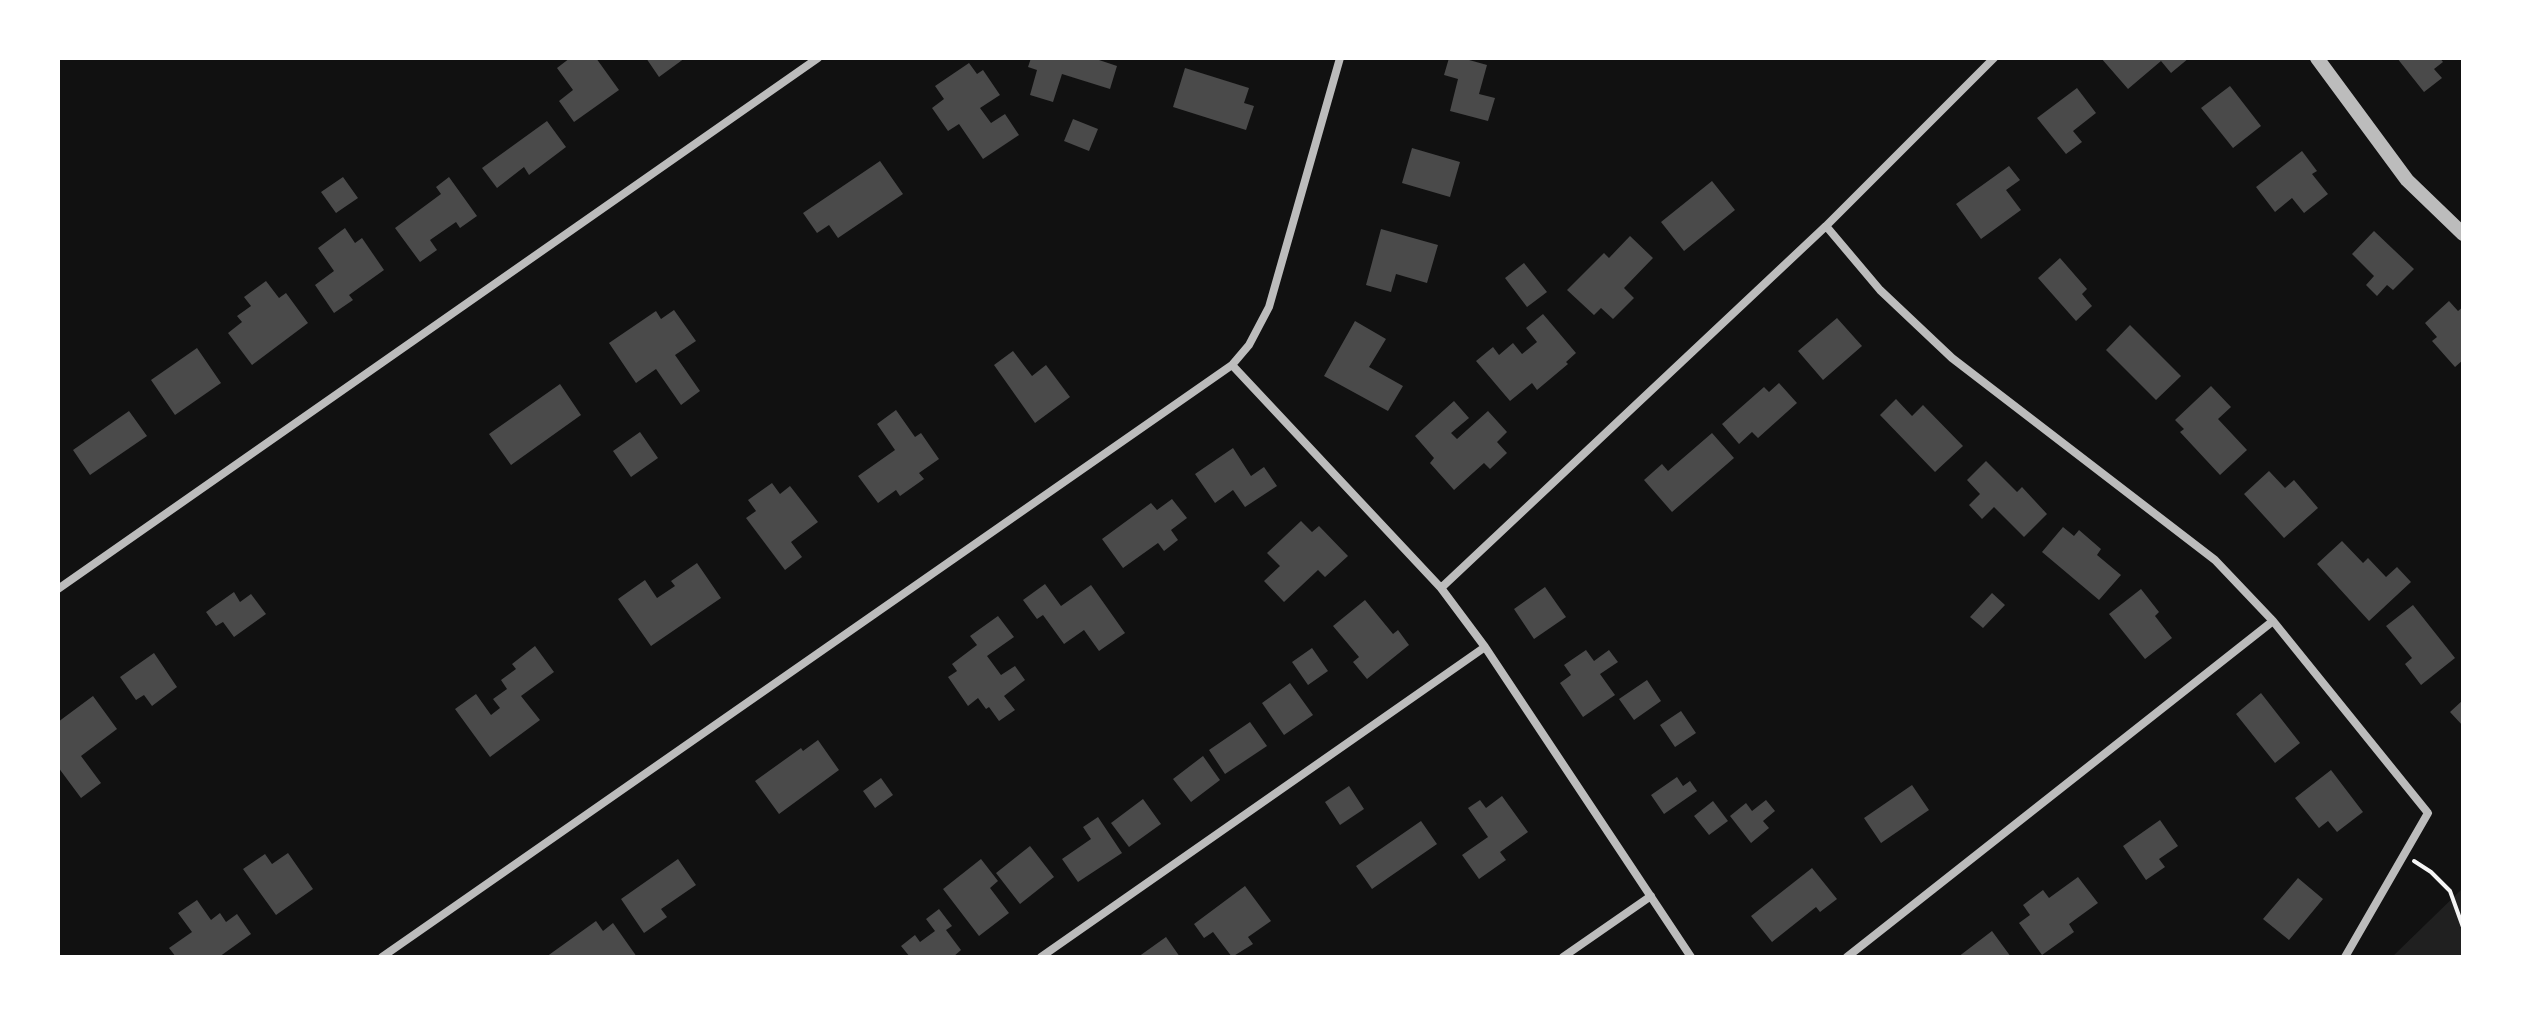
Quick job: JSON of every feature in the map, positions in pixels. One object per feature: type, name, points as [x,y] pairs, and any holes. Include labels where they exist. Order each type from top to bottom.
[{"type":"street","points":[[58,589],[818,58]]},
{"type":"street","points":[[382,957],[1232,365],[1249,345],[1269,307],[1340,58]]},
{"type":"street","points":[[1441,588],[1826,226],[1994,58]]},
{"type":"street","points":[[2317,58],[2407,180],[2463,234]]},
{"type":"street","points":[[1826,226],[1880,290],[1952,358],[2215,560],[2273,621],[2428,813],[2345,957]]},
{"type":"street","points":[[1232,365],[1441,588],[1485,647],[1691,957]]},
{"type":"street","points":[[1847,957],[2273,621]]},
{"type":"street","points":[[1041,957],[1485,647]]},
{"type":"street","points":[[1563,957],[1651,896]]},
{"type":"path","points":[[2403,855],[2431,872],[2450,891],[2463,927]]},
{"type":"shaded area","points":[[2463,888],[2463,957],[2392,957]]},
{"type":"building","points":[[570,58],[596,58],[619,90],[574,122],[559,101],[573,90],[557,68]]},
{"type":"building","points":[[646,58],[685,58],[659,77]]},
{"type":"building","points":[[1031,58],[1093,58],[1117,66],[1110,89],[1062,74],[1053,102],[1030,95],[1037,70],[1028,67]]},
{"type":"building","points":[[1449,58],[1487,65],[1479,94],[1495,98],[1488,121],[1450,111],[1458,79],[1444,75]]},
{"type":"building","points":[[2101,58],[2189,58],[2171,73],[2161,61],[2128,89]]},
{"type":"building","points":[[2397,58],[2440,58],[2443,62],[2434,69],[2442,78],[2424,92]]},
{"type":"building","points":[[969,63],[977,74],[983,70],[1000,95],[980,108],[991,123],[1005,114],[1019,135],[983,159],[959,124],[948,131],[932,108],[944,99],[935,86]]},
{"type":"building","points":[[1185,68],[1249,88],[1244,103],[1254,106],[1246,130],[1173,107]]},
{"type":"building","points":[[2230,86],[2261,126],[2233,148],[2201,108]]},
{"type":"building","points":[[2077,88],[2096,113],[2073,131],[2082,142],[2066,154],[2037,118]]},
{"type":"building","points":[[1073,119],[1098,129],[1089,151],[1064,141]]},
{"type":"building","points":[[547,121],[566,147],[529,175],[524,167],[497,188],[482,168]]},
{"type":"building","points":[[1412,148],[1460,162],[1450,197],[1402,183]]},
{"type":"building","points":[[2302,151],[2317,171],[2312,174],[2328,194],[2304,213],[2292,198],[2275,212],[2256,187]]},
{"type":"building","points":[[880,161],[903,194],[838,238],[829,225],[817,233],[803,213]]},
{"type":"building","points":[[2009,166],[2020,180],[2006,190],[2021,210],[1981,239],[1956,204]]},
{"type":"building","points":[[343,177],[358,198],[336,213],[321,192]]},
{"type":"building","points":[[449,177],[477,216],[460,228],[456,222],[430,240],[437,250],[420,262],[395,228],[441,194],[436,187]]},
{"type":"building","points":[[1712,181],[1735,210],[1684,251],[1661,222]]},
{"type":"building","points":[[345,228],[355,243],[362,238],[384,270],[349,295],[353,300],[334,313],[315,285],[334,271],[318,248]]},
{"type":"building","points":[[1381,229],[1438,245],[1427,283],[1396,274],[1391,292],[1366,285]]},
{"type":"building","points":[[2374,231],[2414,269],[2393,290],[2387,285],[2377,296],[2366,285],[2374,276],[2352,254]]},
{"type":"building","points":[[1630,236],[1653,258],[1624,288],[1634,298],[1613,319],[1601,308],[1594,315],[1567,290],[1604,253],[1609,258]]},
{"type":"building","points":[[2060,258],[2087,289],[2082,294],[2092,306],[2076,321],[2038,278]]},
{"type":"building","points":[[1524,263],[1547,292],[1527,307],[1505,278]]},
{"type":"building","points":[[266,281],[279,298],[286,293],[308,323],[252,365],[228,333],[242,322],[237,316],[251,306],[244,297]]},
{"type":"building","points":[[2449,301],[2458,311],[2463,307],[2463,360],[2455,367],[2432,341],[2437,337],[2425,323]]},
{"type":"building","points":[[674,310],[696,341],[675,355],[700,391],[681,405],[656,369],[636,383],[609,343],[656,311],[661,319]]},
{"type":"building","points":[[1543,314],[1576,353],[1566,362],[1568,364],[1537,390],[1532,383],[1510,401],[1476,361],[1493,347],[1499,355],[1513,343],[1522,354],[1537,342],[1526,328]]},
{"type":"building","points":[[1837,318],[1862,346],[1823,380],[1798,351]]},
{"type":"building","points":[[1355,321],[1386,339],[1369,367],[1403,386],[1388,411],[1324,376]]},
{"type":"building","points":[[2130,325],[2181,376],[2156,400],[2106,350]]},
{"type":"building","points":[[197,348],[221,383],[175,415],[151,380]]},
{"type":"building","points":[[1013,351],[1032,376],[1046,365],[1070,397],[1035,423],[994,365]]},
{"type":"building","points":[[1779,383],[1797,403],[1758,438],[1752,432],[1739,444],[1722,424],[1764,387],[1769,392]]},
{"type":"building","points":[[560,384],[581,415],[511,465],[489,434]]},
{"type":"building","points":[[2211,386],[2231,407],[2218,419],[2247,450],[2220,475],[2180,432],[2184,429],[2175,420]]},
{"type":"building","points":[[1896,399],[1912,416],[1923,405],[1963,446],[1935,472],[1880,415]]},
{"type":"building","points":[[1454,401],[1469,418],[1451,433],[1457,439],[1488,411],[1507,432],[1497,442],[1507,453],[1490,469],[1484,463],[1454,490],[1430,463],[1434,458],[1415,436]]},
{"type":"building","points":[[896,410],[915,437],[921,433],[939,459],[919,473],[924,479],[900,496],[896,490],[878,503],[858,476],[895,450],[877,424]]},
{"type":"building","points":[[129,411],[147,436],[90,475],[73,450]]},
{"type":"building","points":[[640,432],[658,458],[631,477],[613,451]]},
{"type":"building","points":[[1712,433],[1734,458],[1672,512],[1644,480],[1662,464],[1668,471]]},
{"type":"building","points":[[1233,448],[1251,476],[1264,467],[1277,486],[1245,507],[1233,490],[1215,503],[1195,474]]},
{"type":"building","points":[[1986,461],[2017,492],[2022,487],[2047,514],[2024,537],[1994,507],[1982,519],[1969,505],[1980,494],[1967,480]]},
{"type":"building","points":[[2269,471],[2285,488],[2294,480],[2318,508],[2284,538],[2244,494]]},
{"type":"building","points":[[772,483],[780,494],[790,486],[818,522],[791,542],[802,557],[785,570],[746,518],[756,511],[748,500]]},
{"type":"building","points":[[1172,499],[1187,518],[1171,530],[1178,540],[1164,551],[1158,543],[1123,568],[1102,539],[1151,503],[1157,510]]},
{"type":"building","points":[[1301,521],[1312,532],[1319,526],[1348,556],[1325,577],[1318,570],[1284,602],[1264,581],[1280,566],[1267,553]]},
{"type":"building","points":[[2063,527],[2074,536],[2079,530],[2101,549],[2097,555],[2121,575],[2099,600],[2042,552]]},
{"type":"building","points":[[2342,541],[2363,563],[2368,558],[2386,577],[2397,567],[2411,582],[2369,621],[2317,564]]},
{"type":"building","points":[[697,563],[721,598],[651,646],[618,599],[645,580],[657,598],[675,586],[671,581]]},
{"type":"building","points":[[1045,584],[1061,606],[1091,585],[1125,633],[1099,651],[1084,630],[1064,644],[1043,615],[1037,619],[1023,600]]},
{"type":"building","points":[[1545,587],[1566,617],[1534,639],[1514,609]]},
{"type":"building","points":[[2141,589],[2159,612],[2155,616],[2172,638],[2145,659],[2109,614]]},
{"type":"building","points":[[234,592],[240,602],[251,594],[266,614],[234,637],[223,622],[216,626],[206,612]]},
{"type":"building","points":[[1992,593],[2005,605],[1983,628],[1970,617]]},
{"type":"building","points":[[1365,600],[1393,634],[1398,630],[1409,645],[1367,679],[1353,662],[1359,657],[1333,626]]},
{"type":"building","points":[[2413,605],[2455,658],[2421,685],[2405,664],[2412,658],[2386,626]]},
{"type":"building","points":[[998,616],[1014,637],[987,656],[1001,675],[1015,666],[1025,680],[1004,696],[1015,710],[999,721],[978,698],[968,706],[948,677],[957,671],[952,664],[977,645],[970,636]]},
{"type":"building","points":[[535,646],[554,672],[521,696],[540,720],[490,757],[455,709],[476,694],[491,715],[500,708],[493,699],[507,689],[501,680],[516,669],[512,664]]},
{"type":"building","points":[[1312,648],[1328,671],[1308,685],[1292,662]]},
{"type":"building","points":[[1586,650],[1594,661],[1609,650],[1618,662],[1600,674],[1615,695],[1583,717],[1560,683],[1571,675],[1564,665]]},
{"type":"building","points":[[154,653],[177,687],[152,706],[144,695],[136,700],[120,677]]},
{"type":"building","points":[[1647,680],[1661,701],[1634,720],[1619,699]]},
{"type":"building","points":[[1290,683],[1313,715],[1284,735],[1262,703]]},
{"type":"building","points":[[2261,693],[2300,743],[2275,763],[2236,714]]},
{"type":"building","points":[[93,696],[117,729],[81,756],[101,783],[81,798],[58,767],[58,722]]},
{"type":"building","points":[[2463,700],[2463,726],[2450,712]]},
{"type":"building","points":[[1681,711],[1696,733],[1675,747],[1660,725]]},
{"type":"building","points":[[1250,722],[1267,746],[1225,774],[1209,750]]},
{"type":"building","points":[[818,740],[839,770],[779,814],[755,781],[801,748],[803,751]]},
{"type":"building","points":[[1203,756],[1220,780],[1191,802],[1173,779]]},
{"type":"building","points":[[2331,770],[2363,812],[2337,832],[2328,821],[2319,828],[2295,798]]},
{"type":"building","points":[[1677,777],[1683,786],[1690,781],[1697,791],[1664,814],[1651,795]]},
{"type":"building","points":[[881,778],[893,795],[875,808],[863,791]]},
{"type":"building","points":[[1912,785],[1929,810],[1881,843],[1864,818]]},
{"type":"building","points":[[1349,786],[1364,809],[1340,825],[1325,802]]},
{"type":"building","points":[[1502,796],[1528,832],[1500,852],[1506,860],[1479,879],[1462,855],[1488,837],[1468,808],[1480,800],[1486,808]]},
{"type":"building","points":[[1143,799],[1161,824],[1129,847],[1111,823]]},
{"type":"building","points":[[1766,800],[1775,811],[1763,821],[1769,828],[1751,843],[1730,816],[1746,803],[1752,811]]},
{"type":"building","points":[[1713,801],[1728,821],[1709,835],[1694,816]]},
{"type":"building","points":[[1098,817],[1122,853],[1078,882],[1062,859],[1091,839],[1083,827]]},
{"type":"building","points":[[2160,820],[2178,846],[2159,859],[2165,867],[2146,880],[2123,846]]},
{"type":"building","points":[[1421,821],[1437,844],[1372,889],[1356,866]]},
{"type":"building","points":[[1030,846],[1054,877],[1020,904],[996,873]]},
{"type":"building","points":[[288,853],[313,889],[276,915],[243,869],[265,854],[272,864]]},
{"type":"building","points":[[678,859],[696,885],[661,909],[667,917],[644,933],[621,899]]},
{"type":"building","points":[[981,859],[998,881],[990,888],[1009,913],[979,936],[943,889]]},
{"type":"building","points":[[1812,868],[1837,899],[1820,912],[1816,907],[1772,942],[1751,916]]},
{"type":"building","points":[[2078,877],[2098,903],[2069,924],[2074,932],[2042,955],[2019,923],[2030,915],[2023,905],[2043,890],[2049,898]]},
{"type":"building","points":[[2298,878],[2323,899],[2289,940],[2263,919]]},
{"type":"building","points":[[1245,886],[1271,921],[1248,937],[1253,944],[1232,957],[1213,932],[1204,938],[1194,924]]},
{"type":"building","points":[[197,900],[211,920],[220,913],[226,922],[237,914],[251,934],[219,957],[176,957],[169,948],[192,932],[178,913]]},
{"type":"building","points":[[939,909],[952,926],[946,930],[961,950],[953,957],[910,957],[901,946],[915,935],[920,942],[935,931],[926,919]]},
{"type":"building","points":[[596,921],[603,931],[613,923],[637,957],[546,957]]},
{"type":"building","points":[[1992,931],[2011,957],[1958,957]]},
{"type":"building","points":[[1166,937],[1180,957],[1138,957]]}]
